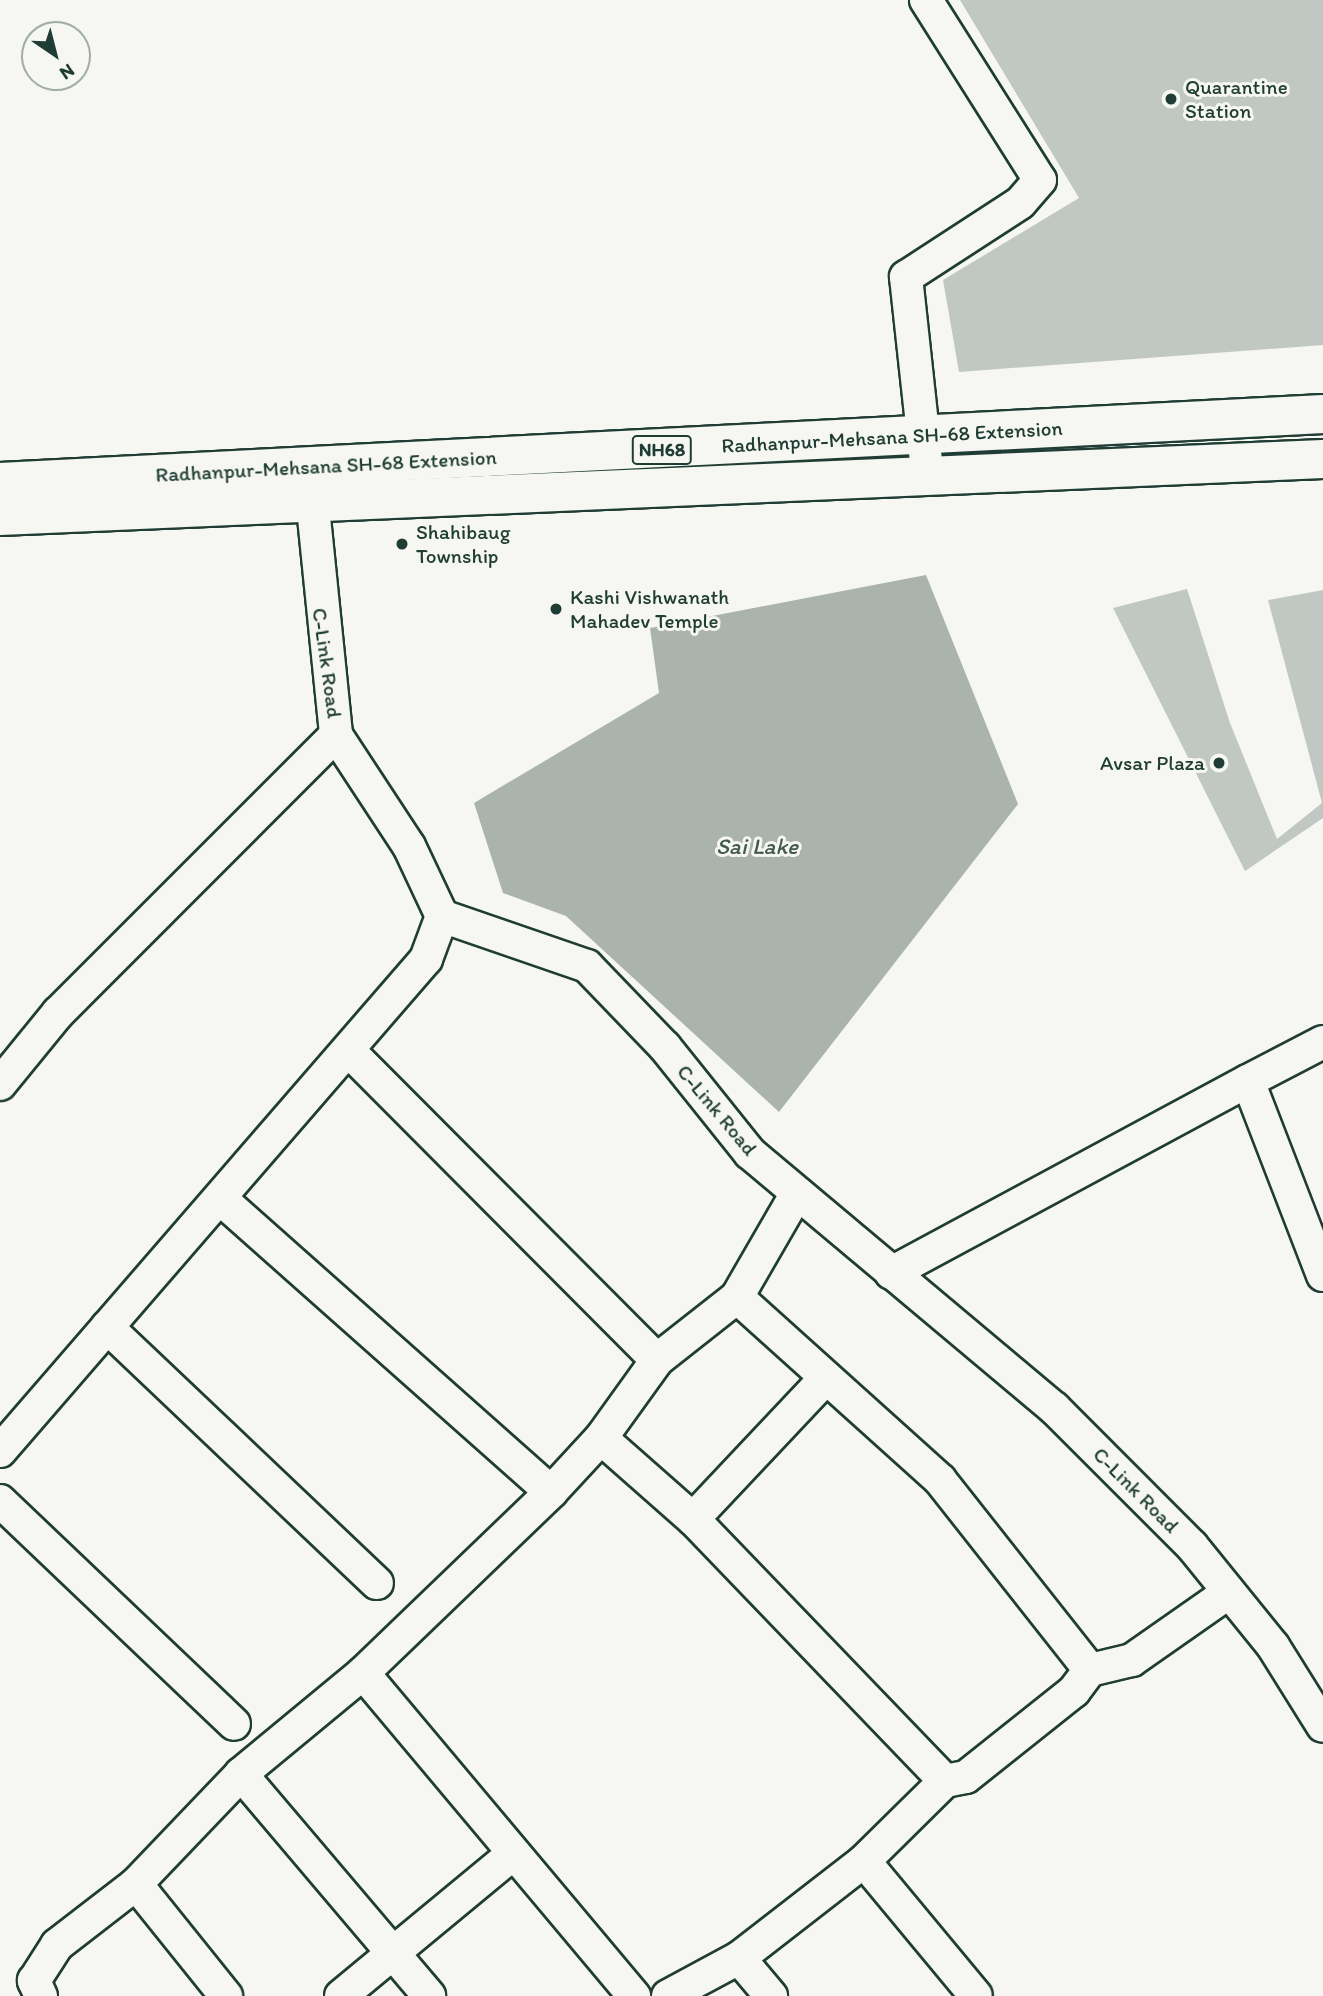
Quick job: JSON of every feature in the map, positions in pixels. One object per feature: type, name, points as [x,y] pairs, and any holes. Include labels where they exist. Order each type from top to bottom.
[{"type":"highway","name":"Radhanpur-Mehsana SH-68 Extension","points":[[0,482],[311,485],[928,436],[1323,414]]},
{"type":"highway","name":"NH68","points":[[0,516],[311,485],[928,478],[1323,459]]},
{"type":"street","points":[[926,0],[1040,180],[1020,203],[906,277],[928,436],[928,478]]},
{"type":"street","name":"C-Link Road","points":[[311,485],[336,735],[409,846],[442,916],[587,966],[665,1046],[750,1153],[1054,1408],[1192,1546],[1229,1592],[1323,1726]]},
{"type":"street","points":[[0,1084],[58,1013],[336,735]]},
{"type":"street","points":[[0,1451],[222,1200],[426,959],[442,916]]},
{"type":"street","points":[[891,1273],[1323,1042]]},
{"type":"street","points":[[349,1051],[657,1360]]},
{"type":"street","points":[[1248,1081],[1323,1275]]},
{"type":"street","points":[[41,1996],[34,1981],[57,1945],[135,1884],[241,1774],[363,1673],[551,1492],[601,1438],[657,1360],[737,1297],[797,1193]]},
{"type":"street","points":[[222,1200],[551,1492]]},
{"type":"street","points":[[737,1297],[940,1480],[1090,1670]]},
{"type":"street","points":[[107,1327],[377,1583]]},
{"type":"street","points":[[693,1520],[826,1378]]},
{"type":"street","points":[[601,1438],[693,1520],[945,1781]]},
{"type":"street","points":[[0,1501],[234,1724]]},
{"type":"street","points":[[668,1996],[739,1958],[864,1861],[945,1781],[965,1777],[1074,1691],[1090,1670],[1132,1660],[1229,1592]]},
{"type":"street","points":[[363,1673],[634,1996]]},
{"type":"street","points":[[241,1774],[429,1996]]},
{"type":"street","points":[[341,1996],[514,1853]]},
{"type":"street","points":[[864,1861],[976,1996]]},
{"type":"street","points":[[135,1884],[226,1996]]},
{"type":"street","points":[[739,1958],[771,1996]]},
{"type":"water","name":"Sai Lake","points":[[926,575],[1018,804],[779,1112],[566,916],[503,893],[474,803],[659,693],[650,628]]},
{"type":"building","name":"Quarantine Station","points":[[960,0],[1323,0],[1323,345],[959,372],[943,280],[1079,198]]},
{"type":"building","name":"Avsar Plaza","points":[[1187,589],[1230,723],[1277,839],[1322,803],[1268,600],[1323,590],[1323,818],[1245,871],[1113,608]]},
{"type":"place","name":"Quarantine Station","points":[[1171,99]]},
{"type":"place","name":"Shahibaug Township","points":[[402,544]]},
{"type":"place","name":"Kashi Vishwanath Mahadev Temple","points":[[556,609]]},
{"type":"place","name":"Avsar Plaza","points":[[1219,763]]}]
